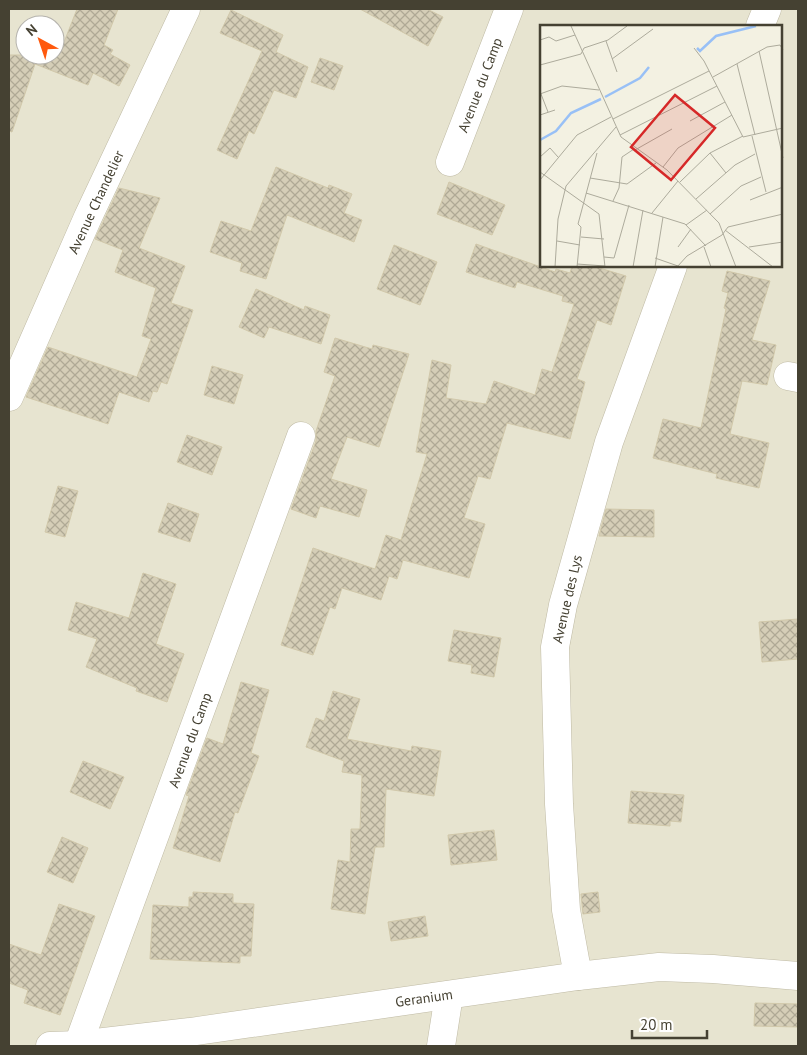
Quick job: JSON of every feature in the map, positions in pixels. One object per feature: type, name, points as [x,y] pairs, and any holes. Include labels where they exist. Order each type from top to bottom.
[{"type":"street","name":"Avenue Chandelier","points":[[9,397],[88,217],[186,9]]},
{"type":"street","name":"Avenue du Camp","points":[[450,162],[509,9]]},
{"type":"street","points":[[760,25],[767,9]]},
{"type":"street","name":"Avenue des Lys","points":[[578,976],[566,910],[560,823],[555,647],[563,605],[609,442],[672,268]]},
{"type":"street","name":"Avenue du Camp","points":[[59,1046],[301,436]]},
{"type":"street","name":"Geranium","points":[[59,1046],[190,1032],[578,976],[659,967],[798,976]]},
{"type":"street","points":[[441,1046],[449,995]]},
{"type":"shaded area","points":[[9,9],[798,9],[798,1046],[9,1046]]},
{"type":"building","points":[[77,9],[118,9],[104,45],[113,50],[110,54],[130,65],[119,86],[93,73],[88,85],[38,65],[65,65],[65,40]]},
{"type":"building","points":[[360,9],[427,9],[443,17],[428,46]]},
{"type":"building","points":[[231,10],[283,35],[276,52],[308,67],[296,98],[274,90],[254,134],[249,131],[237,159],[217,150],[262,51],[220,33]]},
{"type":"building","points":[[9,55],[15,55],[15,65],[35,65],[12,132],[9,131]]},
{"type":"building","points":[[320,58],[343,66],[334,90],[311,82]]},
{"type":"building","points":[[276,167],[328,188],[329,185],[352,194],[344,213],[362,220],[354,242],[287,215],[266,279],[240,271],[242,263],[210,252],[221,221],[251,231]]},
{"type":"building","points":[[449,182],[505,205],[492,235],[437,214]]},
{"type":"building","points":[[119,188],[160,198],[139,248],[185,266],[171,303],[193,310],[167,384],[161,382],[157,392],[153,391],[149,402],[119,392],[108,424],[26,397],[48,347],[137,377],[151,339],[142,336],[156,288],[115,272],[123,250],[95,239]]},
{"type":"building","points":[[476,244],[555,272],[556,269],[570,273],[571,268],[600,268],[626,276],[611,325],[597,320],[577,379],[585,382],[570,439],[507,423],[490,479],[478,476],[464,518],[485,524],[469,578],[403,560],[397,579],[389,576],[381,600],[342,588],[335,609],[330,607],[313,655],[281,645],[313,548],[375,569],[386,535],[401,540],[427,454],[416,452],[432,360],[451,365],[446,398],[486,404],[494,381],[535,395],[542,369],[552,372],[574,304],[562,301],[563,296],[517,282],[515,288],[466,272]]},
{"type":"building","points":[[394,245],[437,262],[420,305],[377,289]]},
{"type":"building","points":[[727,271],[770,281],[752,340],[776,345],[767,385],[742,381],[730,434],[769,443],[759,488],[716,478],[717,474],[653,458],[663,419],[701,428],[726,309],[724,308],[728,293],[722,291]]},
{"type":"building","points":[[256,289],[304,310],[305,306],[330,315],[321,344],[269,327],[264,338],[239,327]]},
{"type":"building","points":[[335,338],[372,349],[373,345],[409,354],[379,447],[347,437],[331,479],[367,490],[359,517],[320,506],[316,518],[291,509],[316,441],[316,431],[335,376],[324,372]]},
{"type":"building","points":[[212,366],[243,375],[234,404],[204,395]]},
{"type":"building","points":[[187,435],[222,447],[212,475],[177,462]]},
{"type":"building","points":[[58,486],[78,491],[65,537],[45,532]]},
{"type":"building","points":[[168,503],[199,514],[190,542],[158,532]]},
{"type":"building","points":[[606,509],[654,510],[654,537],[599,536]]},
{"type":"building","points":[[143,573],[176,584],[156,644],[184,654],[167,702],[136,691],[137,688],[86,667],[97,639],[68,630],[76,602],[129,618]]},
{"type":"building","points":[[798,619],[798,659],[762,662],[759,622]]},
{"type":"building","points":[[454,630],[501,638],[494,677],[471,673],[472,665],[448,661]]},
{"type":"building","points":[[241,682],[269,690],[251,753],[259,756],[238,813],[235,812],[220,862],[173,848],[189,796],[186,795],[207,738],[223,744]]},
{"type":"building","points":[[333,691],[360,699],[347,739],[411,751],[412,746],[441,751],[434,796],[386,789],[384,847],[375,847],[365,914],[331,909],[338,860],[350,862],[351,829],[360,829],[362,775],[342,772],[344,761],[306,747],[316,718],[324,721]]},
{"type":"building","points":[[83,761],[124,777],[110,809],[70,792]]},
{"type":"building","points":[[631,791],[684,795],[681,822],[670,821],[670,826],[628,823]]},
{"type":"building","points":[[494,830],[497,860],[451,865],[448,835]]},
{"type":"building","points":[[62,837],[88,848],[73,883],[47,872]]},
{"type":"building","points":[[193,892],[233,894],[233,903],[254,904],[251,956],[240,956],[240,963],[150,959],[153,905],[189,907],[189,897],[193,897]]},
{"type":"building","points":[[598,892],[600,912],[583,914],[581,894]]},
{"type":"building","points":[[59,904],[95,916],[60,1015],[24,1003],[28,990],[9,983],[9,944],[41,955]]},
{"type":"building","points":[[425,916],[428,936],[391,941],[388,922]]},
{"type":"building","points":[[755,1003],[798,1004],[798,1027],[754,1026]]}]
